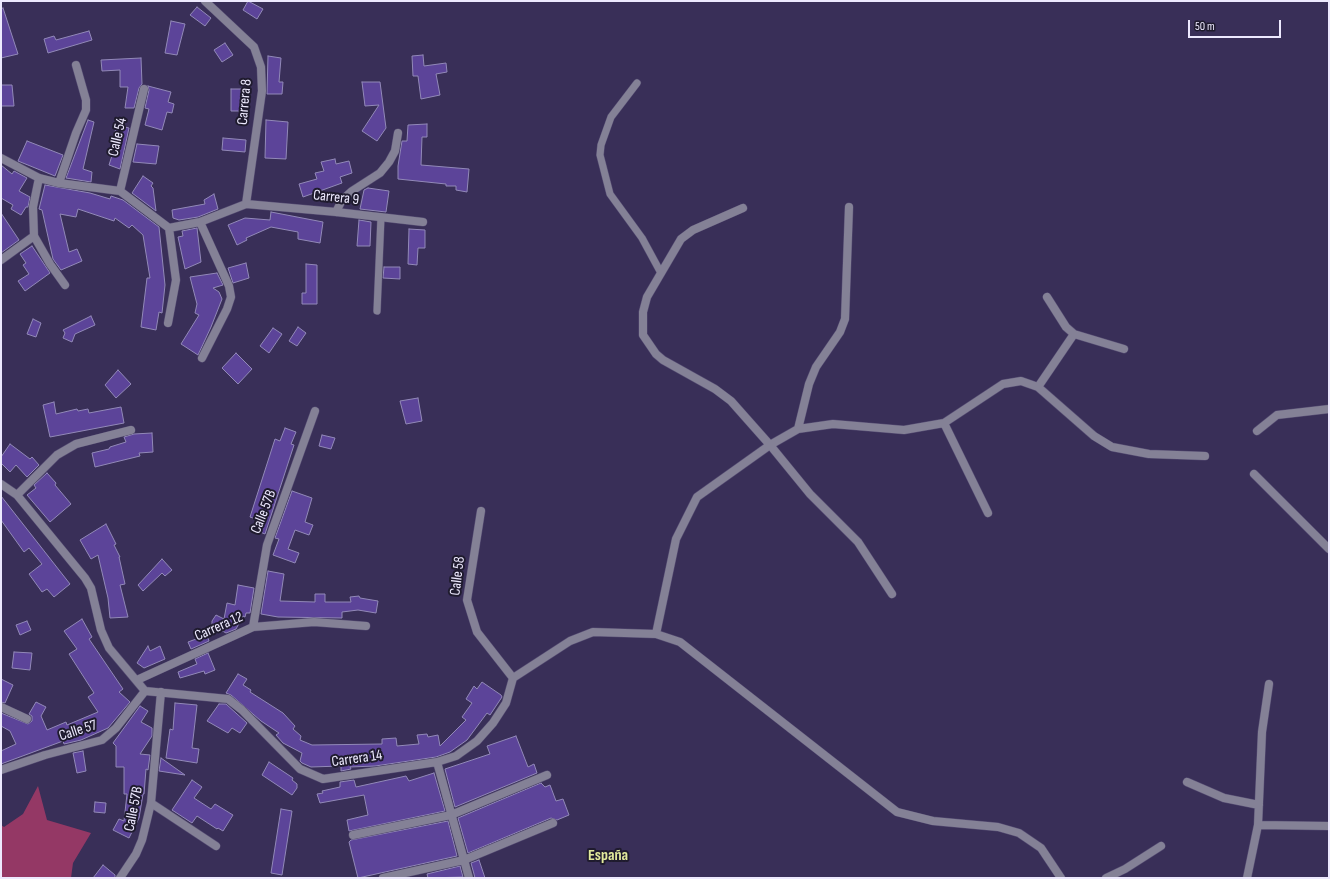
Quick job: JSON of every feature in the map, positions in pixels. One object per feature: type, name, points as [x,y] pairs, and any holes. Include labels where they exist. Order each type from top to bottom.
[{"type":"street","name":"Carrera 8","points":[[205,1],[254,47],[261,67],[262,91],[246,204]]},
{"type":"street","points":[[59,183],[76,133],[86,110],[86,100],[76,65]]},
{"type":"street","name":"Calle 54","points":[[120,191],[144,88]]},
{"type":"street","points":[[336,212],[342,200],[352,191],[380,173],[389,162],[395,151],[398,133]]},
{"type":"street","points":[[1,158],[39,178],[59,183],[120,191],[169,228],[176,280],[168,323]]},
{"type":"street","points":[[39,178],[33,207],[34,236],[50,264],[65,285]]},
{"type":"street","name":"Carrera 9","points":[[246,204],[423,222]]},
{"type":"street","points":[[169,228],[200,222],[246,204]]},
{"type":"street","points":[[798,429],[809,384],[816,367],[840,332],[846,319],[849,207]]},
{"type":"street","points":[[743,208],[685,234],[681,239],[647,297],[643,312],[643,335],[656,354],[663,360],[715,389],[730,401],[770,445],[810,494],[858,542],[892,594]]},
{"type":"street","points":[[200,222],[229,286],[231,297],[228,309],[202,358]]},
{"type":"street","points":[[1,260],[34,236]]},
{"type":"street","points":[[1047,297],[1066,327],[1074,334],[1124,349]]},
{"type":"street","points":[[1038,387],[1074,334]]},
{"type":"street","points":[[656,634],[676,539],[697,497],[770,445],[798,429],[833,424],[904,430],[944,423],[1003,384],[1021,381],[1038,387],[1094,436],[1112,447],[1149,454],[1205,456]]},
{"type":"street","points":[[1257,431],[1277,415],[1329,409]]},
{"type":"street","name":"Calle 57B","points":[[253,627],[266,545],[315,410]]},
{"type":"street","points":[[944,423],[988,513]]},
{"type":"street","points":[[17,495],[57,455],[76,444],[131,430]]},
{"type":"street","points":[[1254,474],[1329,549]]},
{"type":"street","points":[[1,484],[17,495],[85,578],[91,588],[101,630],[109,648],[145,691]]},
{"type":"street","name":"Calle 58","points":[[481,511],[467,600],[477,632],[513,678]]},
{"type":"street","name":"Carrera 12","points":[[137,680],[253,627],[314,622],[366,626]]},
{"type":"street","points":[[513,678],[570,641],[593,632],[656,634],[680,642],[897,812],[933,821],[998,827],[1019,833],[1041,848],[1061,878]]},
{"type":"street","name":"Carrera 14","points":[[145,691],[228,699],[242,710],[300,769],[323,779],[437,762],[456,756],[477,741],[493,723],[506,702],[513,678]]},
{"type":"street","points":[[1247,878],[1258,826],[1262,732],[1269,684]]},
{"type":"street","name":"Calle 57","points":[[1,770],[45,755],[102,740],[116,728],[145,691]]},
{"type":"street","name":"Calle 57B","points":[[120,878],[136,854],[142,840],[151,802],[161,692]]},
{"type":"street","points":[[1,707],[27,719]]},
{"type":"street","points":[[437,762],[469,878]]},
{"type":"street","points":[[353,834],[452,815],[548,775]]},
{"type":"street","points":[[1187,782],[1224,798],[1259,805]]},
{"type":"street","points":[[151,802],[216,846]]},
{"type":"street","points":[[383,878],[464,860],[553,823]]},
{"type":"street","points":[[1258,826],[1329,826]]},
{"type":"street","points":[[1106,878],[1125,869],[1161,846]]},
{"type":"lane","points":[[637,83],[611,117],[601,145],[600,155],[610,194],[642,238],[661,273]]},
{"type":"lane","points":[[377,311],[381,217]]},
{"type":"shaded area","points":[[38,786],[47,820],[91,833],[73,863],[71,878],[1,878],[1,825],[4,827],[23,814]]},
{"type":"building","points":[[248,1],[263,9],[257,19],[243,10]]},
{"type":"building","points":[[197,7],[211,18],[205,26],[190,15]]},
{"type":"building","points":[[3,8],[18,54],[1,58],[1,9]]},
{"type":"building","points":[[171,21],[185,24],[177,55],[165,53]]},
{"type":"building","points":[[89,31],[92,40],[48,53],[44,39],[54,36],[56,40]]},
{"type":"building","points":[[225,43],[233,55],[222,62],[214,50]]},
{"type":"building","points":[[423,55],[424,66],[446,63],[447,72],[436,74],[440,95],[421,99],[418,76],[413,76],[412,56]]},
{"type":"building","points":[[268,56],[281,58],[279,82],[283,82],[282,94],[267,94]]},
{"type":"building","points":[[141,58],[142,84],[139,88],[134,108],[125,108],[128,87],[120,87],[120,70],[102,71],[101,60]]},
{"type":"building","points":[[362,82],[380,82],[386,128],[377,141],[362,131],[379,105],[365,106]]},
{"type":"building","points":[[1,85],[12,85],[14,106],[1,106]]},
{"type":"building","points":[[148,86],[171,92],[168,102],[174,104],[172,113],[167,112],[162,130],[145,125],[149,109],[145,108],[149,90]]},
{"type":"building","points":[[231,89],[244,89],[244,111],[231,111]]},
{"type":"building","points":[[88,120],[94,122],[83,169],[92,172],[91,182],[66,178]]},
{"type":"building","points":[[266,120],[288,122],[286,159],[265,158]]},
{"type":"building","points":[[427,124],[427,137],[422,137],[421,165],[469,169],[467,192],[456,190],[456,186],[446,186],[446,184],[398,179],[398,166],[402,141],[407,141],[408,125]]},
{"type":"building","points":[[117,125],[129,128],[120,169],[109,165],[116,143],[112,142]]},
{"type":"building","points":[[223,138],[246,140],[245,152],[222,150]]},
{"type":"building","points":[[27,141],[63,155],[55,176],[18,161]]},
{"type":"building","points":[[137,144],[159,146],[156,164],[133,162]]},
{"type":"building","points":[[335,159],[336,164],[349,161],[352,173],[340,177],[342,183],[303,197],[299,184],[317,179],[315,173],[324,171],[321,162]]},
{"type":"building","points":[[1,165],[12,174],[14,171],[27,178],[19,191],[30,197],[28,207],[26,207],[21,215],[11,209],[13,205],[1,198]]},
{"type":"building","points":[[143,176],[153,183],[151,186],[153,188],[156,211],[132,193]]},
{"type":"building","points":[[45,185],[90,193],[110,199],[111,196],[123,200],[159,227],[165,285],[162,313],[159,312],[156,330],[141,327],[147,278],[150,278],[143,235],[132,225],[129,228],[115,218],[114,221],[78,209],[76,217],[60,214],[69,252],[77,249],[82,261],[61,270],[53,259],[42,210],[39,209]]},
{"type":"building","points":[[368,188],[389,191],[386,212],[360,209],[364,190]]},
{"type":"building","points":[[214,194],[218,209],[198,217],[179,220],[173,218],[172,210],[205,204],[204,200]]},
{"type":"building","points":[[271,212],[323,222],[320,243],[298,239],[298,232],[271,227],[246,238],[247,240],[237,245],[228,225],[245,218],[270,220]]},
{"type":"building","points":[[1,213],[19,240],[1,253]]},
{"type":"building","points":[[359,220],[371,222],[370,246],[357,246]]},
{"type":"building","points":[[197,228],[201,262],[185,269],[178,237],[183,236],[182,231]]},
{"type":"building","points":[[409,229],[425,230],[425,248],[418,248],[417,265],[408,264]]},
{"type":"building","points":[[32,246],[50,273],[25,291],[18,281],[29,274],[23,265],[26,263],[20,254]]},
{"type":"building","points":[[246,263],[249,278],[233,283],[228,268]]},
{"type":"building","points":[[306,264],[317,265],[317,304],[302,304],[302,293],[306,293]]},
{"type":"building","points":[[384,267],[400,267],[400,279],[383,278]]},
{"type":"building","points":[[217,273],[223,285],[213,288],[219,292],[222,299],[198,355],[181,344],[199,315],[195,313],[197,304],[190,277]]},
{"type":"building","points":[[91,316],[95,325],[75,334],[72,342],[63,338],[65,333],[63,330]]},
{"type":"building","points":[[33,319],[41,323],[36,337],[27,334]]},
{"type":"building","points":[[298,327],[306,333],[297,346],[289,341]]},
{"type":"building","points":[[273,328],[282,334],[269,353],[260,346]]},
{"type":"building","points":[[236,353],[252,369],[238,384],[222,368]]},
{"type":"building","points":[[118,370],[131,384],[116,398],[105,385]]},
{"type":"building","points":[[418,398],[422,421],[406,424],[400,401]]},
{"type":"building","points":[[54,402],[56,414],[77,409],[78,411],[88,409],[89,413],[121,407],[124,423],[50,437],[43,405]]},
{"type":"building","points":[[285,428],[296,432],[291,444],[294,445],[265,534],[255,530],[258,520],[250,517],[275,439],[280,441]]},
{"type":"building","points":[[152,433],[153,452],[139,453],[140,456],[95,467],[92,453],[109,449],[110,447],[126,442],[124,437],[134,434]]},
{"type":"building","points":[[322,435],[335,438],[331,449],[319,446]]},
{"type":"building","points":[[10,444],[30,459],[32,457],[39,465],[27,477],[16,465],[10,472],[1,463],[1,457]]},
{"type":"building","points":[[47,473],[71,504],[50,522],[27,495],[36,488],[34,485]]},
{"type":"building","points":[[292,491],[312,498],[305,522],[313,525],[309,535],[295,530],[288,549],[299,553],[295,563],[273,555],[279,539],[275,538]]},
{"type":"building","points":[[1,496],[70,584],[54,597],[47,589],[42,592],[29,574],[42,564],[29,548],[24,552],[1,520]]},
{"type":"building","points":[[106,524],[116,544],[114,545],[120,557],[125,584],[120,585],[128,617],[110,618],[108,598],[98,555],[91,559],[80,540]]},
{"type":"building","points":[[162,559],[172,570],[165,576],[162,573],[143,591],[138,585]]},
{"type":"building","points":[[268,571],[284,574],[280,601],[315,602],[315,594],[325,594],[325,602],[351,602],[350,597],[359,596],[360,598],[378,601],[376,613],[358,610],[342,612],[342,618],[278,617],[261,614]]},
{"type":"building","points":[[238,585],[254,588],[250,613],[246,613],[245,617],[243,616],[236,629],[226,633],[212,625],[212,621],[216,615],[224,619],[227,603],[235,605]]},
{"type":"building","points":[[82,619],[92,637],[89,639],[123,689],[119,692],[130,702],[108,728],[81,740],[64,744],[63,741],[1,764],[1,751],[16,744],[10,731],[1,726],[1,713],[28,724],[32,721],[32,716],[29,714],[36,702],[46,707],[41,716],[47,730],[66,722],[67,725],[98,712],[88,697],[94,693],[69,654],[77,649],[64,631]]},
{"type":"building","points":[[27,621],[31,630],[20,635],[16,625]]},
{"type":"building","points":[[207,635],[209,641],[191,649],[188,642]]},
{"type":"building","points":[[148,646],[150,651],[160,646],[165,659],[144,668],[137,663]]},
{"type":"building","points":[[14,652],[32,653],[30,670],[12,668]]},
{"type":"building","points":[[208,653],[215,670],[205,674],[204,671],[180,678],[178,672],[197,664],[195,659]]},
{"type":"building","points":[[238,674],[247,679],[243,685],[251,690],[250,692],[283,713],[295,726],[293,729],[301,736],[300,740],[312,745],[382,744],[382,739],[396,738],[397,746],[419,744],[417,735],[427,734],[428,737],[438,735],[440,746],[466,720],[462,717],[472,703],[466,699],[474,686],[477,689],[482,682],[502,697],[490,715],[487,713],[467,740],[450,752],[436,757],[375,766],[350,767],[351,769],[341,771],[341,766],[311,767],[302,763],[300,761],[302,753],[283,743],[276,735],[279,733],[261,721],[231,695],[226,693]]},
{"type":"building","points":[[1,679],[13,685],[5,703],[1,702]]},
{"type":"building","points":[[175,703],[197,705],[192,748],[199,749],[197,763],[166,758],[170,729],[173,730]]},
{"type":"building","points":[[219,704],[226,704],[247,723],[240,733],[232,728],[228,733],[207,721]]},
{"type":"building","points":[[140,706],[148,711],[141,722],[152,728],[152,736],[140,754],[150,755],[148,770],[146,769],[144,794],[139,818],[129,838],[113,830],[119,819],[124,821],[127,794],[124,794],[124,767],[116,767],[116,746],[113,743]]},
{"type":"building","points":[[516,736],[528,767],[534,764],[537,773],[455,807],[445,769],[490,754],[487,746]]},
{"type":"building","points":[[83,751],[86,771],[77,773],[73,753]]},
{"type":"building","points":[[161,758],[185,775],[159,771]]},
{"type":"building","points":[[269,762],[293,778],[292,780],[297,784],[297,788],[292,795],[262,775]]},
{"type":"building","points":[[434,773],[445,811],[349,831],[347,820],[368,815],[364,795],[320,803],[317,794],[323,793],[322,791],[340,787],[340,782],[354,780],[356,787],[406,776],[409,781]]},
{"type":"building","points":[[192,780],[202,787],[194,798],[211,809],[215,804],[233,815],[223,831],[218,828],[217,829],[197,816],[192,823],[172,810]]},
{"type":"building","points":[[541,783],[545,787],[550,785],[556,801],[563,799],[569,815],[557,820],[551,818],[468,853],[458,818]]},
{"type":"building","points":[[95,802],[106,803],[105,813],[94,812]]},
{"type":"building","points":[[281,809],[292,811],[282,875],[271,873]]},
{"type":"building","points":[[448,821],[457,856],[358,878],[349,842],[351,840]]},
{"type":"building","points":[[479,860],[485,878],[475,878],[471,863]]},
{"type":"building","points":[[103,865],[115,875],[115,878],[93,878]]},
{"type":"building","points":[[460,866],[463,877],[428,878],[427,874]]},
{"type":"district","name":"España","points":[[608,856]]}]
